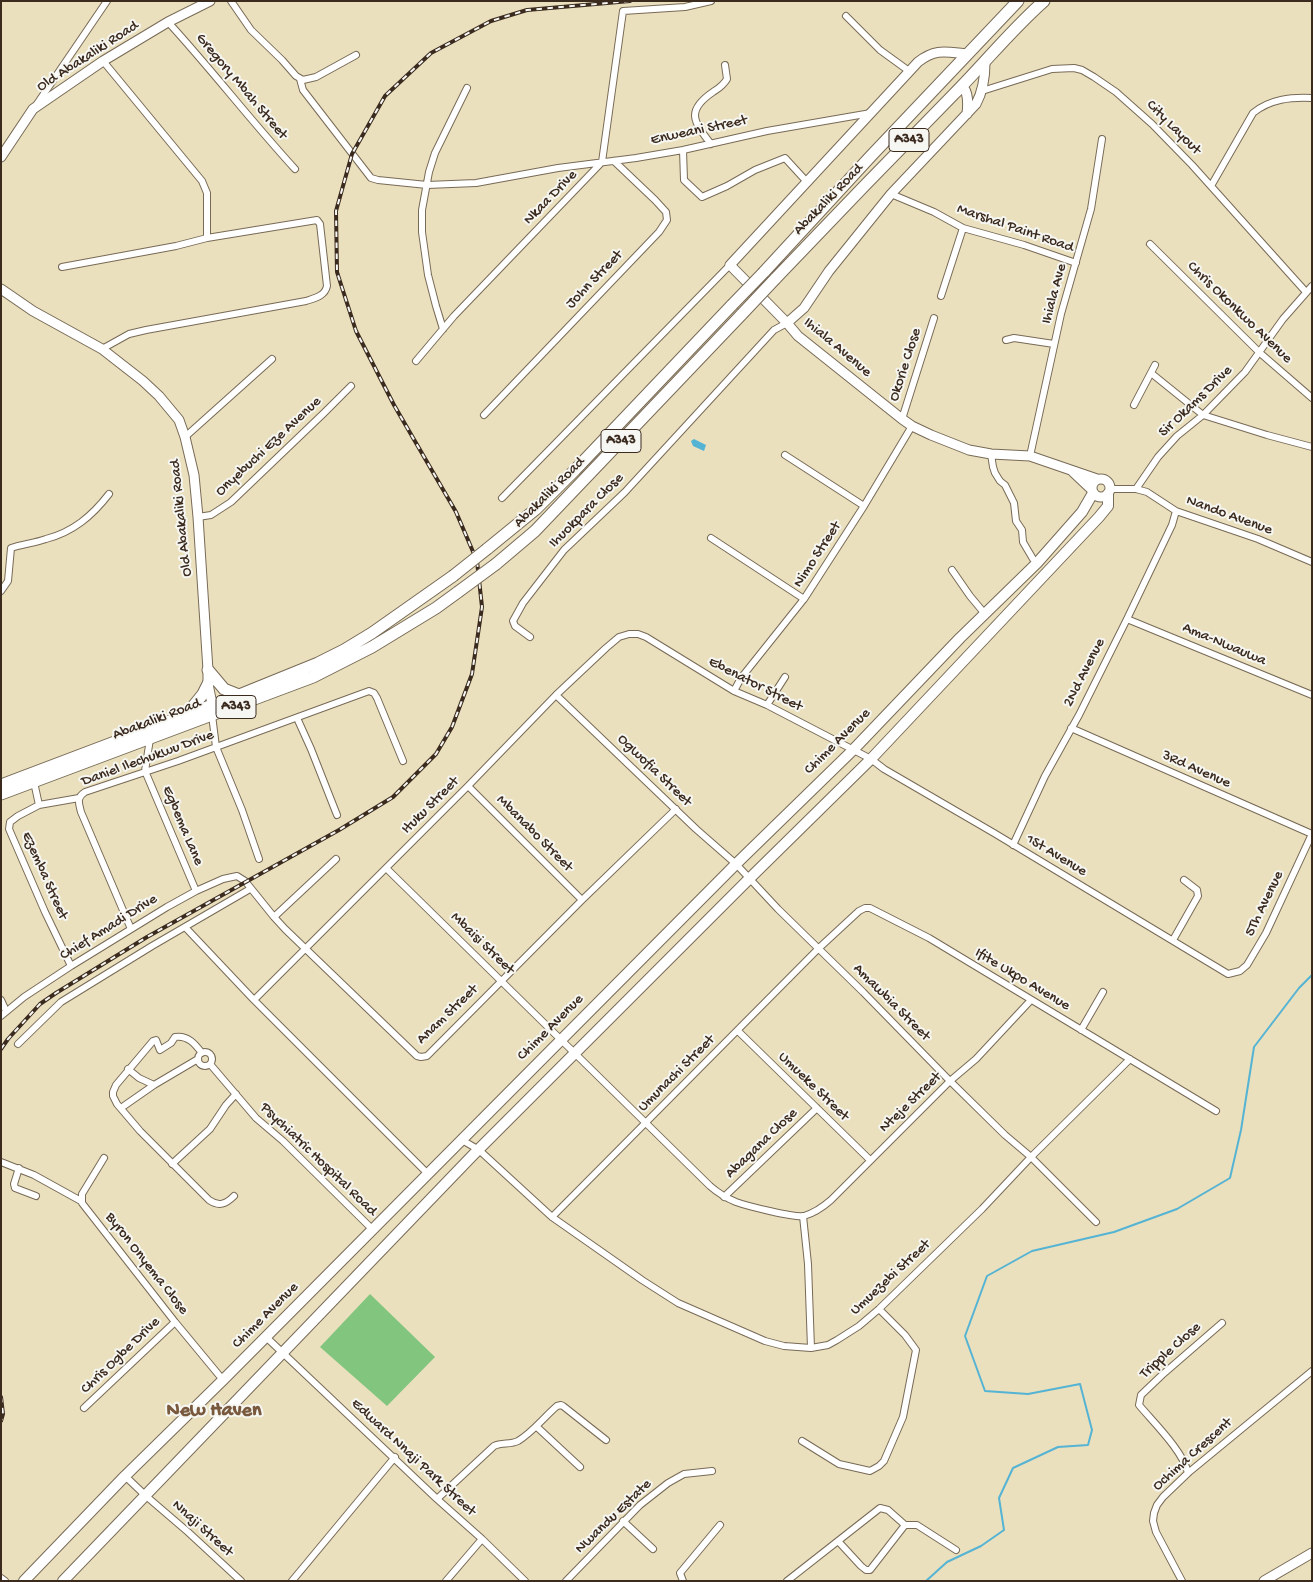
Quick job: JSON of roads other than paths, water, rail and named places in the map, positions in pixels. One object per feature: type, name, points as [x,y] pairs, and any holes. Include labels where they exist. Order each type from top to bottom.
[{"type":"highway","name":"Abakaliki Road","points":[[1,794],[150,739],[213,710],[239,695],[292,674],[344,650],[372,633],[453,576],[536,509],[562,483],[764,272],[1018,1]]},
{"type":"highway","name":"Abakaliki Road","points":[[1,785],[186,715],[213,710],[297,684],[372,647],[436,608],[496,564],[539,527],[873,176],[1044,1]]},
{"type":"highway","points":[[208,670],[224,689],[239,695]]},
{"type":"highway","points":[[186,715],[203,694],[208,684]]},
{"type":"main road","name":"Old Abakaliki Road","points":[[1,157],[33,109],[103,62],[168,22],[210,1]]},
{"type":"main road","points":[[787,323],[730,265],[908,71],[931,53],[967,54]]},
{"type":"main road","points":[[953,53],[956,65]]},
{"type":"main road","name":"Ihiala Avenue","points":[[985,63],[982,90],[976,104],[891,194],[830,271],[804,308],[787,323],[798,336],[912,426],[948,443],[970,450],[991,454],[1030,456],[1097,479]]},
{"type":"main road","points":[[962,86],[966,92],[967,114]]},
{"type":"main road","name":"Old Abakaliki Road","points":[[1,290],[33,311],[102,349],[143,381],[159,396],[179,420],[185,436],[194,475],[208,684],[213,710]]},
{"type":"main road","points":[[1069,468],[1097,497],[1101,498],[1109,492]]},
{"type":"main road","points":[[63,1581],[479,1150],[871,759],[1099,517],[1108,506],[1108,482],[1097,479],[1094,482],[1092,491]]},
{"type":"main road","name":"Chime Avenue","points":[[24,1581],[125,1476],[266,1337],[560,1039],[853,750],[960,638],[1037,563],[1082,512],[1092,491]]},
{"type":"main road","points":[[1264,1581],[1312,1553]]},
{"type":"street","name":"Enweani Street","points":[[231,1],[251,30],[300,79],[303,90],[370,178],[378,180],[427,185],[476,183],[558,168],[683,150],[767,131],[871,113]]},
{"type":"street","points":[[602,162],[623,10],[685,7],[711,1]]},
{"type":"street","points":[[33,109],[105,2]]},
{"type":"street","points":[[846,16],[880,50],[908,71]]},
{"type":"street","name":"Gregory Mbah Street","points":[[168,22],[198,54],[253,122],[295,169]]},
{"type":"street","points":[[300,79],[306,80],[316,77],[356,56]]},
{"type":"street","points":[[103,62],[202,181],[207,193],[207,238]]},
{"type":"street","points":[[711,144],[694,119],[698,107],[707,97],[724,85],[727,79],[724,65]]},
{"type":"street","name":"City Layout","points":[[982,90],[1052,69],[1070,68],[1082,70],[1116,92],[1138,111],[1212,186],[1306,292]]},
{"type":"street","points":[[443,329],[428,275],[422,232],[422,210],[435,153],[467,88]]},
{"type":"street","points":[[1212,186],[1253,112],[1262,106],[1280,99],[1312,98]]},
{"type":"street","name":"Ihiala Ave","points":[[1030,456],[1061,314],[1091,209],[1102,139]]},
{"type":"street","points":[[683,150],[684,180],[702,197],[785,158],[807,182]]},
{"type":"street","name":"John Street","points":[[484,415],[660,232],[667,220],[666,212],[614,161]]},
{"type":"street","name":"Nkaa Drive","points":[[416,361],[443,329],[602,162]]},
{"type":"street","name":"Marshal Paint Road","points":[[891,194],[934,212],[963,228],[1024,245],[1076,264]]},
{"type":"street","points":[[62,267],[207,238],[317,220],[320,224],[327,290],[322,295],[306,301],[129,334],[102,349]]},
{"type":"street","points":[[941,296],[963,228]]},
{"type":"street","name":"Chris Okonkwo Avenue","points":[[1150,244],[1260,353],[1312,398]]},
{"type":"street","points":[[502,498],[730,265]]},
{"type":"street","name":"Sir Okams Drive","points":[[1136,489],[1158,457],[1177,436],[1203,415],[1245,372],[1283,319],[1312,286]]},
{"type":"street","name":"Okorie Close","points":[[902,419],[934,318]]},
{"type":"street","name":"Ihuokpara Close","points":[[530,637],[515,626],[513,622],[524,603],[564,550],[625,492],[774,330],[787,323]]},
{"type":"street","points":[[1006,340],[1014,338],[1054,344]]},
{"type":"street","points":[[185,436],[272,359]]},
{"type":"street","points":[[1134,405],[1155,366]]},
{"type":"street","points":[[1151,373],[1203,415],[1312,447]]},
{"type":"street","name":"Onyebuchi Eze Avenue","points":[[198,517],[212,515],[231,502],[350,386]]},
{"type":"street","name":"Nimo Street","points":[[734,691],[740,678],[804,600],[912,426]]},
{"type":"street","points":[[991,454],[993,467],[1000,481],[1006,485],[1014,503],[1016,521],[1022,530],[1023,542],[1037,563]]},
{"type":"street","points":[[784,455],[864,506]]},
{"type":"street","name":"Nando Avenue","points":[[1109,492],[1136,489],[1146,492],[1176,511],[1258,539],[1312,562]]},
{"type":"street","points":[[1,592],[8,581],[12,548],[59,536],[70,530],[86,520],[99,508],[109,494]]},
{"type":"street","name":"2Nd Avenue","points":[[1013,845],[1045,776],[1127,619],[1176,511]]},
{"type":"street","points":[[711,538],[804,600]]},
{"type":"street","points":[[952,570],[985,614]]},
{"type":"street","name":"Ama-Nwauwa","points":[[1127,619],[1312,695]]},
{"type":"street","name":"Ebenator Street","points":[[629,634],[638,634],[646,638],[734,691],[767,705],[871,759]]},
{"type":"street","name":"Ituku Street","points":[[254,1000],[556,695],[619,637],[629,634]]},
{"type":"street","points":[[767,705],[785,678]]},
{"type":"street","name":"Daniel Ilechukwu Drive","points":[[131,929],[81,812],[78,801],[85,792],[371,692],[377,698],[402,760]]},
{"type":"street","name":"Ogwofia Street","points":[[556,695],[696,829],[736,864]]},
{"type":"street","points":[[213,710],[216,747],[260,859]]},
{"type":"street","points":[[297,718],[337,815]]},
{"type":"street","name":"3Rd Avenue","points":[[1071,728],[1312,834]]},
{"type":"street","points":[[145,771],[150,739]]},
{"type":"street","name":"1St Avenue","points":[[871,759],[884,769],[1228,974]]},
{"type":"street","name":"Egbema Lane","points":[[145,771],[196,890]]},
{"type":"street","points":[[34,782],[39,805],[79,798]]},
{"type":"street","name":"Mbanabo Street","points":[[468,786],[582,900]]},
{"type":"street","name":"Ezemba Street","points":[[39,805],[10,822],[9,829],[71,966]]},
{"type":"street","name":"Anam Street","points":[[237,876],[245,882],[274,917],[305,948],[417,1056],[421,1057],[427,1056],[444,1041],[582,900],[676,809]]},
{"type":"street","name":"5Th Avenue","points":[[1228,974],[1240,971],[1247,965],[1266,933],[1312,834]]},
{"type":"street","points":[[274,917],[336,859]]},
{"type":"street","name":"Amawbia Street","points":[[736,864],[778,909],[950,1081],[1005,1135],[1031,1157],[1096,1222]]},
{"type":"street","name":"Mbaisi Street","points":[[386,868],[575,1053]]},
{"type":"street","name":"Chief Amadi Drive","points":[[4,1013],[24,997],[71,966],[196,890],[237,876]]},
{"type":"street","points":[[1173,940],[1198,896],[1197,890],[1184,880]]},
{"type":"street","points":[[18,1044],[60,1002],[250,889]]},
{"type":"street","name":"Ifite Ukpo Avenue","points":[[819,948],[859,911],[864,908],[870,908],[929,938],[1216,1111]]},
{"type":"street","points":[[185,927],[254,1000],[428,1174]]},
{"type":"street","name":"Umunachi Street","points":[[552,1217],[819,948]]},
{"type":"street","points":[[1081,1030],[1104,992]]},
{"type":"street","points":[[1,1000],[4,1013]]},
{"type":"street","name":"Nteje Street","points":[[803,1216],[812,1213],[831,1200],[950,1081],[976,1059],[1031,1000]]},
{"type":"street","name":"Umueke Street","points":[[738,1031],[870,1160]]},
{"type":"street","points":[[172,1164],[210,1129],[226,1104],[236,1094],[210,1064],[209,1054],[202,1053],[191,1040],[185,1037],[175,1037],[160,1050],[156,1040],[153,1041],[128,1069],[113,1092],[113,1096],[140,1131],[172,1164],[209,1200],[214,1203],[224,1204],[234,1196]]},
{"type":"street","points":[[121,1108],[154,1085],[198,1059],[202,1053]]},
{"type":"street","points":[[575,1053],[710,1186],[724,1197],[738,1203],[793,1216],[803,1216],[808,1264],[811,1348]]},
{"type":"street","points":[[198,1059],[202,1065],[210,1064]]},
{"type":"street","name":"Umuezebi Street","points":[[462,1140],[479,1150],[552,1217],[642,1280],[678,1302],[764,1340],[784,1346],[811,1348],[828,1345],[837,1340],[859,1326],[879,1309],[982,1209],[1031,1157],[1130,1059]]},
{"type":"street","points":[[128,1069],[139,1078],[154,1085]]},
{"type":"street","name":"Psychiatric Hospital Road","points":[[236,1094],[247,1109],[283,1141],[372,1229]]},
{"type":"street","name":"Abagana Close","points":[[724,1197],[817,1108]]},
{"type":"street","points":[[1,1162],[19,1168],[81,1201],[82,1194],[104,1158]]},
{"type":"street","points":[[19,1168],[14,1184],[15,1188],[36,1196]]},
{"type":"street","name":"Byron Onyema Close","points":[[81,1201],[97,1224],[223,1380]]},
{"type":"street","points":[[802,1441],[831,1460],[862,1470],[870,1471],[884,1461],[903,1418],[916,1350],[905,1335],[879,1309]]},
{"type":"street","name":"Chris Ogbe Drive","points":[[84,1408],[175,1322]]},
{"type":"street","name":"Tripple Close","points":[[1188,1473],[1179,1453],[1139,1405],[1141,1395],[1222,1324]]},
{"type":"street","name":"Edward Nnaji Park Street","points":[[266,1337],[525,1581]]},
{"type":"street","name":"Ochima Crescent","points":[[1182,1581],[1156,1532],[1153,1521],[1154,1513],[1163,1497],[1188,1473],[1312,1372]]},
{"type":"street","points":[[437,1499],[494,1446],[517,1441],[537,1427],[552,1410],[561,1405],[606,1440]]},
{"type":"street","points":[[537,1427],[580,1467]]},
{"type":"street","points":[[292,1581],[395,1457]]},
{"type":"street","name":"Nwandu Estate","points":[[566,1581],[640,1504],[680,1475],[712,1471]]},
{"type":"street","name":"Nnaji Street","points":[[125,1476],[241,1581]]},
{"type":"street","points":[[787,1581],[880,1508],[888,1510],[905,1525],[917,1525],[956,1550]]},
{"type":"street","points":[[623,1521],[654,1549]]},
{"type":"street","points":[[683,1581],[680,1573],[720,1525]]},
{"type":"street","points":[[838,1541],[861,1566],[866,1570],[870,1570],[905,1525]]},
{"type":"street","points":[[446,1581],[482,1539]]},
{"type":"street","points":[[1,1578],[5,1581]]},
{"type":"water","points":[[694,439],[706,445],[704,451],[693,446],[691,441]]},
{"type":"waterway","points":[[926,1581],[947,1562],[981,1546],[1004,1530],[999,1498],[1013,1468],[1058,1447],[1088,1445],[1092,1430],[1080,1384],[1028,1394],[985,1391],[965,1336],[987,1276],[1032,1251],[1114,1232],[1177,1209],[1230,1178],[1241,1130],[1254,1047],[1299,988],[1312,975]]},
{"type":"railway","points":[[1,1049],[40,1004],[56,993],[147,937],[339,830],[393,797],[436,754],[452,727],[472,674],[482,607],[477,561],[456,512],[394,405],[356,331],[337,272],[336,211],[352,154],[385,96],[431,53],[491,21],[527,10],[630,1]]},
{"type":"railway","points":[[1,1397],[3,1414],[1,1421]]},
{"type":"district","name":"New Haven","points":[[214,1412]]}]
